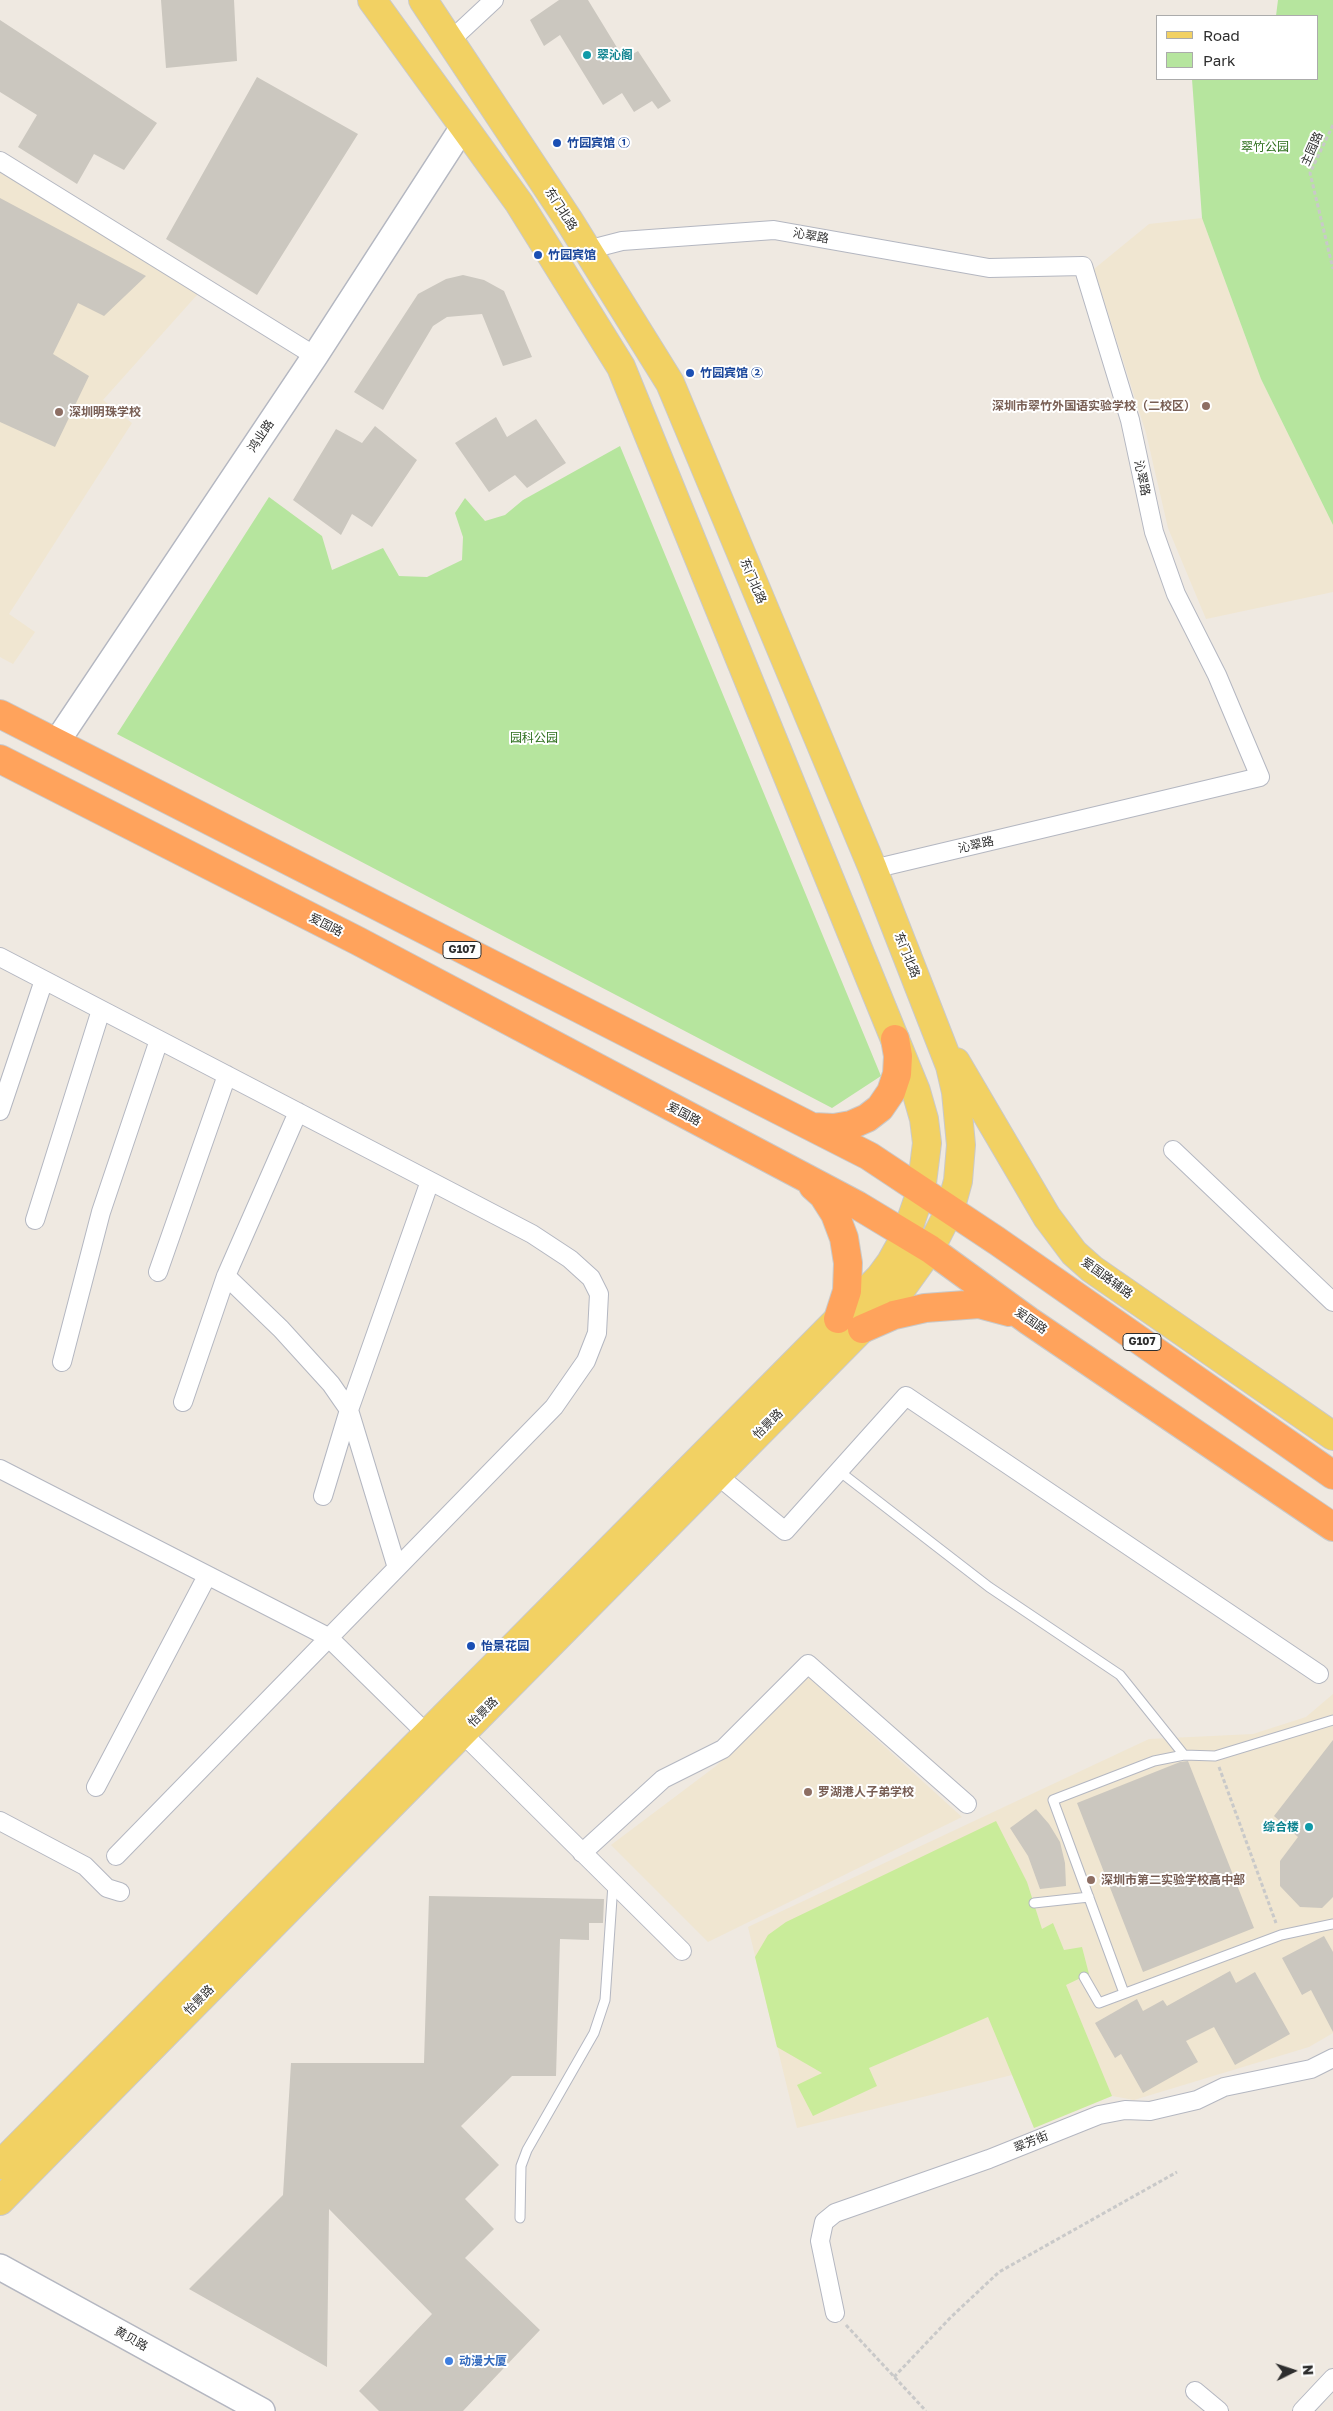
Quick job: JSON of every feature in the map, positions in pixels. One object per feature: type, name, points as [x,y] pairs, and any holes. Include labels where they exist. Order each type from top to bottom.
[{"type":"highway","name":"G107","points":[[0,714],[869,1156],[1333,1475]]},
{"type":"highway","name":"爱国路","points":[[0,759],[358,941],[856,1205],[930,1249],[1029,1321],[1333,1527]]},
{"type":"highway","points":[[812,1127],[834,1128],[851,1125],[868,1118],[880,1108],[891,1092],[897,1074],[898,1056],[895,1039]]},
{"type":"highway","points":[[803,1177],[823,1196],[835,1214],[844,1238],[848,1263],[847,1291],[850,1324],[953,1304],[979,1304],[1004,1310],[1029,1321]]},
{"type":"main road","points":[[372,0],[519,203],[621,367],[916,1091],[924,1119],[927,1143],[921,1191]]},
{"type":"main road","name":"东门北路","points":[[423,0],[452,40],[587,250],[670,384],[873,869],[950,1066],[956,1092],[960,1136],[958,1181],[950,1210]]},
{"type":"main road","name":"爱国路辅路","points":[[936,1029],[1047,1217],[1074,1253],[1092,1269],[1333,1436]]},
{"type":"main road","name":"怡景路","points":[[0,2201],[717,1475],[850,1324],[891,1262],[906,1235],[921,1191]]},
{"type":"main road","name":"怡景路","points":[[0,2165],[427,1734],[850,1324],[911,1277],[930,1249],[950,1210]]},
{"type":"street","points":[[452,40],[494,0]]},
{"type":"street","name":"鸿业路","points":[[56,742],[315,356],[463,128]]},
{"type":"street","points":[[0,161],[315,356]]},
{"type":"street","name":"沁翠路","points":[[587,250],[622,241],[774,230],[989,268],[1083,266],[1130,420],[1154,532],[1176,594],[1217,675],[1260,777],[873,869]]},
{"type":"street","points":[[0,957],[532,1234],[570,1259],[591,1278],[598,1294],[600,1310],[597,1333],[586,1361],[554,1408],[328,1637],[116,1856]]},
{"type":"street","points":[[0,1111],[44,980]]},
{"type":"street","points":[[35,1220],[101,1010]]},
{"type":"street","points":[[62,1362],[101,1212],[159,1040]]},
{"type":"street","points":[[158,1272],[227,1075]]},
{"type":"street","points":[[183,1402],[226,1276],[298,1112]]},
{"type":"street","points":[[1173,1150],[1333,1302]]},
{"type":"street","points":[[323,1496],[349,1410],[430,1181]]},
{"type":"street","points":[[226,1276],[281,1329],[331,1384],[349,1410],[397,1568]]},
{"type":"street","points":[[717,1475],[785,1532],[906,1396],[1318,1674]]},
{"type":"street","points":[[0,1469],[328,1637],[427,1734]]},
{"type":"street","points":[[96,1788],[207,1576]]},
{"type":"street","points":[[582,1853],[663,1779],[722,1749],[808,1664],[966,1804]]},
{"type":"street","points":[[462,1733],[682,1951]]},
{"type":"street","points":[[0,1821],[85,1866],[107,1888],[120,1892]]},
{"type":"street","name":"翠芳街","points":[[835,2313],[820,2241],[824,2222],[835,2213],[989,2159],[1099,2115],[1125,2110],[1150,2111],[1188,2102],[1224,2087],[1311,2069],[1333,2058]]},
{"type":"street","name":"黄贝路","points":[[0,2267],[262,2411]]},
{"type":"street","points":[[1302,2411],[1333,2378]]},
{"type":"street","points":[[1195,2391],[1219,2411]]},
{"type":"lane","points":[[839,1471],[990,1587],[1120,1675],[1184,1755]]},
{"type":"lane","points":[[1124,1993],[1053,1800],[1154,1761],[1184,1755],[1215,1756],[1333,1720]]},
{"type":"lane","points":[[520,2218],[521,2166],[527,2150],[594,2033],[605,2000],[614,1884]]},
{"type":"lane","points":[[1034,1903],[1089,1897]]},
{"type":"lane","points":[[1084,1977],[1098,2003],[1281,1935],[1333,1924]]},
{"type":"path","name":"主园路","points":[[1333,125],[1310,173],[1333,269]]},
{"type":"path","points":[[1215,1756],[1281,1935]]},
{"type":"path","points":[[894,2377],[951,2317],[999,2272],[1177,2172]]},
{"type":"path","points":[[835,2313],[926,2411]]},
{"type":"shaded area","name":"深圳明珠学校","points":[[0,172],[205,286],[103,400],[132,423],[9,614],[35,632],[13,664],[0,657]]},
{"type":"shaded area","name":"深圳市翠竹外国语实验学校（二校区）","points":[[1202,218],[1261,379],[1333,525],[1333,592],[1206,619],[1168,528],[1146,433],[1094,269],[1149,224]]},
{"type":"shaded area","name":"罗湖港人子弟学校","points":[[808,1677],[962,1817],[708,1942],[611,1845],[716,1766]]},
{"type":"shaded area","name":"深圳市第二实验学校高中部","points":[[1333,1694],[1333,2033],[1309,2047],[1134,2100],[1112,2096],[1034,2128],[1012,2075],[797,2128],[748,1927],[1149,1739],[1253,1734],[1306,1717]]},
{"type":"green space","name":"翠竹公园","points":[[1278,0],[1333,0],[1333,525],[1261,379],[1202,218],[1192,80],[1318,80],[1318,15],[1276,15]]},
{"type":"green space","name":"园科公园","points":[[620,446],[881,1076],[832,1108],[117,734],[269,497],[322,536],[332,570],[383,548],[399,576],[427,577],[462,560],[463,537],[455,513],[465,498],[485,521],[505,515],[523,500]]},
{"type":"green space","points":[[996,1821],[1027,1882],[1042,1929],[1053,1923],[1064,1950],[1082,1947],[1089,1974],[1066,1985],[1112,2096],[1034,2128],[988,2017],[869,2068],[877,2086],[813,2116],[797,2085],[822,2073],[777,2047],[755,1957],[768,1935],[786,1922]]},
{"type":"building","points":[[161,0],[234,0],[237,61],[166,68]]},
{"type":"building","name":"翠沁阁","points":[[559,0],[588,0],[624,59],[638,51],[671,101],[658,109],[652,101],[634,112],[622,93],[603,105],[560,35],[544,46],[530,20]]},
{"type":"building","points":[[0,20],[157,123],[124,170],[94,154],[77,184],[18,147],[37,115],[0,92]]},
{"type":"building","points":[[257,77],[358,134],[257,295],[166,239]]},
{"type":"building","points":[[0,198],[146,276],[104,316],[78,303],[53,354],[89,376],[55,447],[0,422]]},
{"type":"building","points":[[463,275],[484,280],[504,291],[532,357],[503,366],[482,314],[447,317],[433,326],[383,410],[354,392],[418,294],[446,279]]},
{"type":"building","points":[[496,417],[507,437],[536,419],[566,463],[527,488],[515,475],[489,492],[455,443]]},
{"type":"building","points":[[375,426],[417,460],[372,527],[352,514],[341,535],[293,500],[336,429],[362,443]]},
{"type":"building","name":"综合楼","points":[[1333,1740],[1333,1897],[1322,1908],[1300,1907],[1280,1886],[1280,1861],[1298,1837],[1274,1816]]},
{"type":"building","points":[[1188,1761],[1254,1928],[1143,1972],[1077,1803],[1180,1762]]},
{"type":"building","points":[[1036,1809],[1049,1824],[1060,1842],[1065,1863],[1066,1886],[1040,1889],[1028,1856],[1010,1828]]},
{"type":"building","points":[[429,1896],[604,1899],[603,1923],[589,1923],[589,1940],[560,1939],[556,2076],[512,2076],[461,2126],[499,2165],[465,2199],[494,2229],[465,2258],[540,2330],[463,2411],[379,2411],[359,2391],[432,2314],[329,2209],[327,2367],[189,2289],[283,2195],[291,2063],[424,2063]]},
{"type":"building","points":[[1324,1936],[1333,1952],[1333,2032],[1311,1990],[1302,1995],[1282,1958]]},
{"type":"building","points":[[1230,1971],[1236,1983],[1255,1972],[1290,2034],[1235,2065],[1214,2027],[1186,2041],[1198,2062],[1143,2093],[1121,2054],[1115,2058],[1095,2023],[1137,1999],[1143,2011],[1163,2000],[1167,2006]]},
{"type":"place","name":"翠沁阁","points":[[587,55]]},
{"type":"place","name":"竹园宾馆 ①","points":[[557,143]]},
{"type":"place","name":"竹园宾馆","points":[[538,255]]},
{"type":"place","name":"竹园宾馆 ②","points":[[690,373]]},
{"type":"place","name":"深圳市翠竹外国语实验学校（二校区）","points":[[1206,406]]},
{"type":"place","name":"深圳明珠学校","points":[[59,412]]},
{"type":"place","name":"怡景花园","points":[[471,1646]]},
{"type":"place","name":"罗湖港人子弟学校","points":[[808,1792]]},
{"type":"place","name":"综合楼","points":[[1309,1827]]},
{"type":"place","name":"深圳市第二实验学校高中部","points":[[1091,1880]]},
{"type":"place","name":"动漫大厦","points":[[449,2361]]}]
